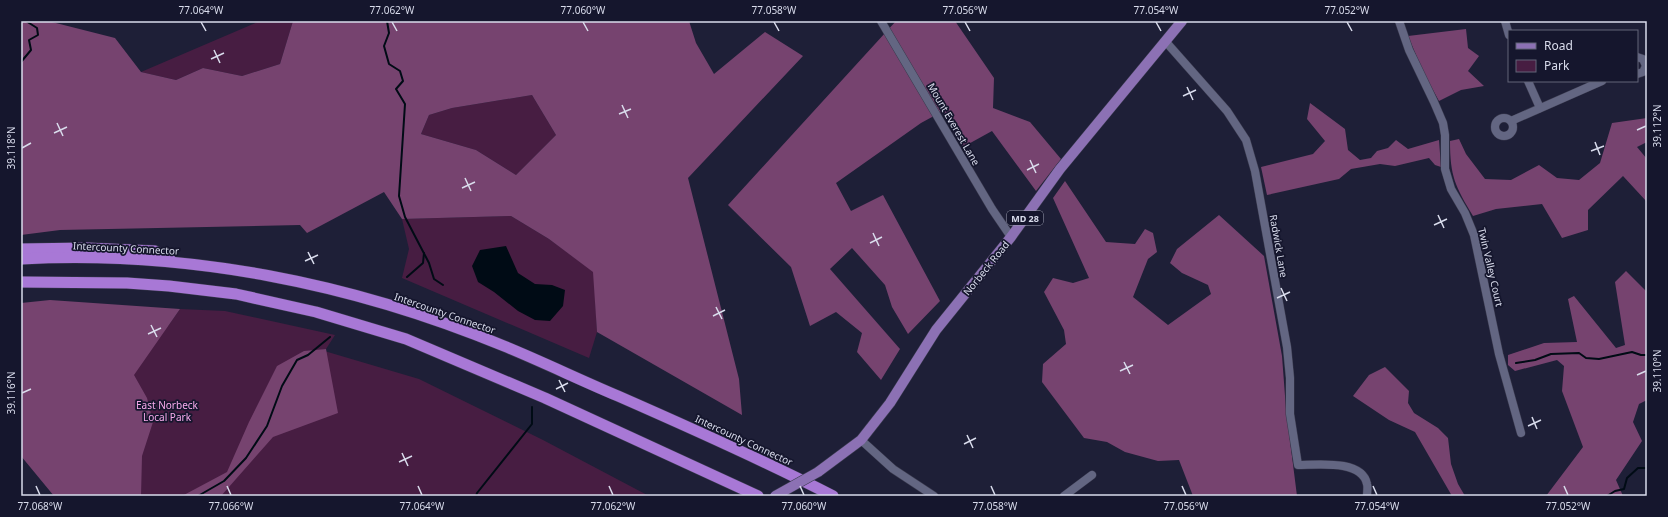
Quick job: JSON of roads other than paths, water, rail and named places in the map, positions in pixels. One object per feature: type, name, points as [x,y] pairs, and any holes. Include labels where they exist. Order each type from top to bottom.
[{"type":"highway","points":[[21,249],[86,248],[155,251],[174,261]]},
{"type":"highway","name":"Intercounty Connector","points":[[21,259],[78,257],[174,261],[244,271],[308,283],[425,317],[518,352],[756,457],[833,496]]},
{"type":"highway","points":[[21,282],[128,283],[169,286],[236,294],[316,312],[406,339],[545,398],[758,496]]},
{"type":"main road","name":"Norbeck Road","points":[[775,496],[818,472],[861,440],[890,403],[936,330],[1011,236],[1060,169],[1182,21]]},
{"type":"street","name":"Mount Everest Lane","points":[[881,21],[992,209],[1011,236]]},
{"type":"street","name":"Twin Valley Court","points":[[1399,21],[1409,50],[1443,123],[1445,135],[1445,163],[1448,179],[1474,234],[1499,354],[1521,433]]},
{"type":"street","points":[[1505,21],[1508,32]]},
{"type":"street","name":"Radwick Lane","points":[[1166,42],[1227,111],[1246,140],[1255,171],[1287,347],[1290,378],[1290,414],[1298,465],[1346,466],[1361,473],[1367,483],[1366,496]]},
{"type":"street","points":[[1638,57],[1643,59],[1646,66],[1643,72],[1638,74]]},
{"type":"street","points":[[1528,82],[1540,108]]},
{"type":"street","points":[[1511,121],[1600,82]]},
{"type":"street","points":[[861,440],[893,469],[934,496]]},
{"type":"street","points":[[1064,496],[1092,475]]},
{"type":"waterway","points":[[21,62],[31,50],[29,40],[38,35],[37,28],[26,21]]},
{"type":"waterway","points":[[387,21],[389,33],[384,46],[389,64],[400,71],[403,81],[396,89],[405,104],[399,196],[405,217],[429,263],[434,279],[443,285]]},
{"type":"waterway","points":[[407,277],[423,263],[424,253]]},
{"type":"waterway","points":[[198,496],[224,481],[246,458],[267,426],[282,386],[297,360],[308,355],[330,337]]},
{"type":"waterway","points":[[1516,363],[1535,360],[1551,354],[1579,353],[1586,358],[1599,359],[1632,352],[1647,355]]},
{"type":"waterway","points":[[476,496],[532,424],[532,407]]},
{"type":"waterway","points":[[1607,496],[1615,491],[1624,489],[1627,478],[1638,468],[1647,468]]},
{"type":"park label","name":"East Norbeck Local Park","points":[[167,410]]}]
